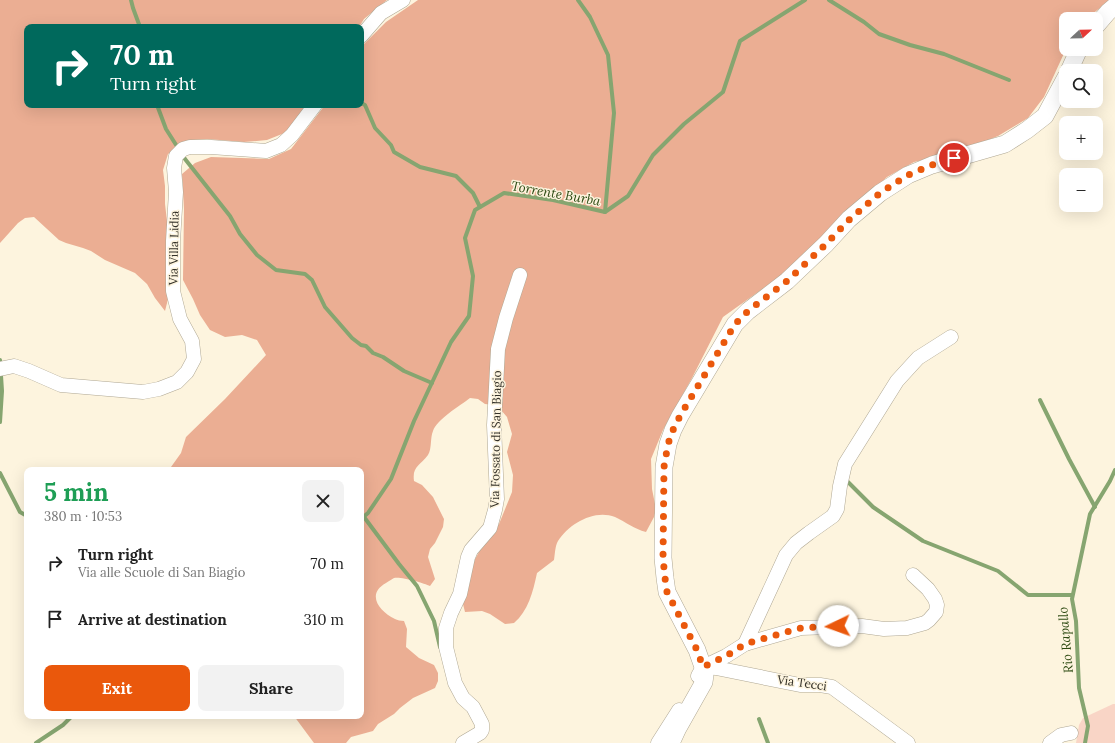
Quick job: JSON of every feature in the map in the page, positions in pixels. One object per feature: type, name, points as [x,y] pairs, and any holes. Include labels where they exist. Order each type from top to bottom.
[{"type":"street","points":[[364,33],[381,13],[402,0]]},
{"type":"street","points":[[1103,18],[1115,6]]},
{"type":"street","points":[[671,743],[704,682],[705,675],[697,650],[667,592],[663,558],[664,467],[668,444],[680,416],[735,324],[748,311],[787,281],[849,220],[880,193],[914,172],[932,165],[1005,144],[1028,130],[1046,116],[1059,91]]},
{"type":"street","name":"Via Villa Lidia","points":[[0,369],[14,366],[61,385],[143,392],[159,389],[177,382],[187,372],[194,359],[192,341],[180,319],[173,291],[173,241],[176,192],[174,168],[176,156],[183,149],[190,147],[266,151],[281,146],[292,135],[313,108]]},
{"type":"street","name":"Via Fossato di San Biagio","points":[[463,743],[480,733],[482,730],[482,724],[473,707],[464,698],[455,683],[446,646],[446,628],[460,594],[468,557],[490,528],[495,510],[497,498],[494,425],[498,349],[520,275]]},
{"type":"street","points":[[745,644],[786,555],[796,543],[833,516],[837,509],[845,464],[897,381],[918,358],[951,337]]},
{"type":"street","points":[[658,743],[676,716],[703,667],[726,656],[745,644],[801,628],[862,626],[884,629],[907,628],[929,620],[936,612],[937,605],[935,599],[928,589],[913,575]]},
{"type":"street","name":"Via Tecci","points":[[703,667],[716,668],[800,685],[820,685],[832,687],[908,743]]},
{"type":"street","points":[[1050,743],[1062,735],[1072,733]]},
{"type":"shaded area","points":[[0,0],[387,0],[364,19],[361,24],[24,24],[24,108],[304,108],[287,132],[267,140],[244,142],[207,139],[191,140],[168,154],[163,170],[167,221],[168,299],[165,311],[147,284],[135,273],[105,260],[91,251],[59,240],[34,217],[25,218],[18,223],[0,243]]},
{"type":"shaded area","points":[[418,0],[1110,0],[1095,12],[1059,12],[1059,56],[1063,56],[1044,97],[1028,118],[998,136],[959,152],[914,162],[887,177],[808,252],[779,277],[723,317],[692,378],[663,430],[651,459],[652,489],[656,509],[654,517],[646,532],[615,517],[607,515],[591,517],[575,524],[558,541],[554,560],[537,573],[532,594],[523,613],[514,623],[505,624],[490,614],[482,611],[465,612],[463,604],[470,568],[483,545],[499,524],[512,492],[513,475],[507,452],[512,434],[507,417],[494,405],[485,404],[478,399],[470,398],[444,417],[435,426],[428,455],[417,466],[414,472],[414,481],[422,485],[433,497],[444,519],[443,527],[435,543],[430,549],[428,557],[435,579],[430,586],[406,579],[394,578],[380,587],[376,597],[377,602],[384,612],[395,619],[404,621],[407,629],[406,647],[419,658],[434,665],[438,673],[438,681],[435,688],[413,698],[394,714],[378,724],[373,731],[351,737],[346,743],[314,743],[296,719],[364,719],[364,467],[171,467],[181,453],[186,437],[225,399],[266,355],[257,340],[242,335],[225,337],[210,330],[200,315],[183,280],[184,209],[182,174],[195,163],[211,157],[269,159],[291,149],[323,108],[364,108],[364,44],[386,22]]},
{"type":"shaded area","points":[[1115,704],[1115,743],[1076,743],[1079,725],[1083,718]]},
{"type":"waterway","points":[[131,0],[139,24]]},
{"type":"waterway","points":[[578,0],[590,17],[608,55],[614,113],[605,212]]},
{"type":"waterway","name":"Torrente Burba","points":[[364,516],[368,513],[391,479],[414,421],[451,342],[469,316],[473,276],[465,238],[475,210],[504,193],[553,200],[605,212],[628,196],[653,155],[684,124],[723,92],[740,41],[805,0]]},
{"type":"waterway","points":[[829,0],[864,22],[879,34],[910,45],[944,54],[1009,80]]},
{"type":"waterway","points":[[364,104],[375,128],[391,145],[394,152],[420,167],[456,176],[473,193],[480,207]]},
{"type":"waterway","points":[[158,108],[166,129],[185,159],[230,216],[240,234],[257,255],[276,270],[305,274],[312,280],[325,307],[352,338],[361,345],[366,346],[373,353],[383,357],[404,371],[432,383]]},
{"type":"waterway","points":[[0,360],[2,391],[0,422]]},
{"type":"waterway","points":[[1040,400],[1095,507]]},
{"type":"waterway","name":"Rio Rapallo","points":[[1085,743],[1088,726],[1079,688],[1076,621],[1072,599],[1090,514],[1115,470]]},
{"type":"waterway","points":[[0,473],[20,512],[24,514]]},
{"type":"waterway","points":[[845,479],[873,507],[923,541],[998,571],[1028,595],[1072,595]]},
{"type":"waterway","points":[[364,517],[417,586],[434,621],[440,647]]},
{"type":"waterway","name":"Torrente Burba","points":[[36,743],[63,725],[69,719]]},
{"type":"waterway","points":[[759,719],[768,743]]},
{"type":"route","points":[[838,626],[801,628],[745,644],[726,656],[703,667],[697,650],[667,592],[663,558],[664,467],[668,444],[680,416],[735,324],[748,311],[787,281],[849,220],[880,193],[908,175],[954,158]]}]
